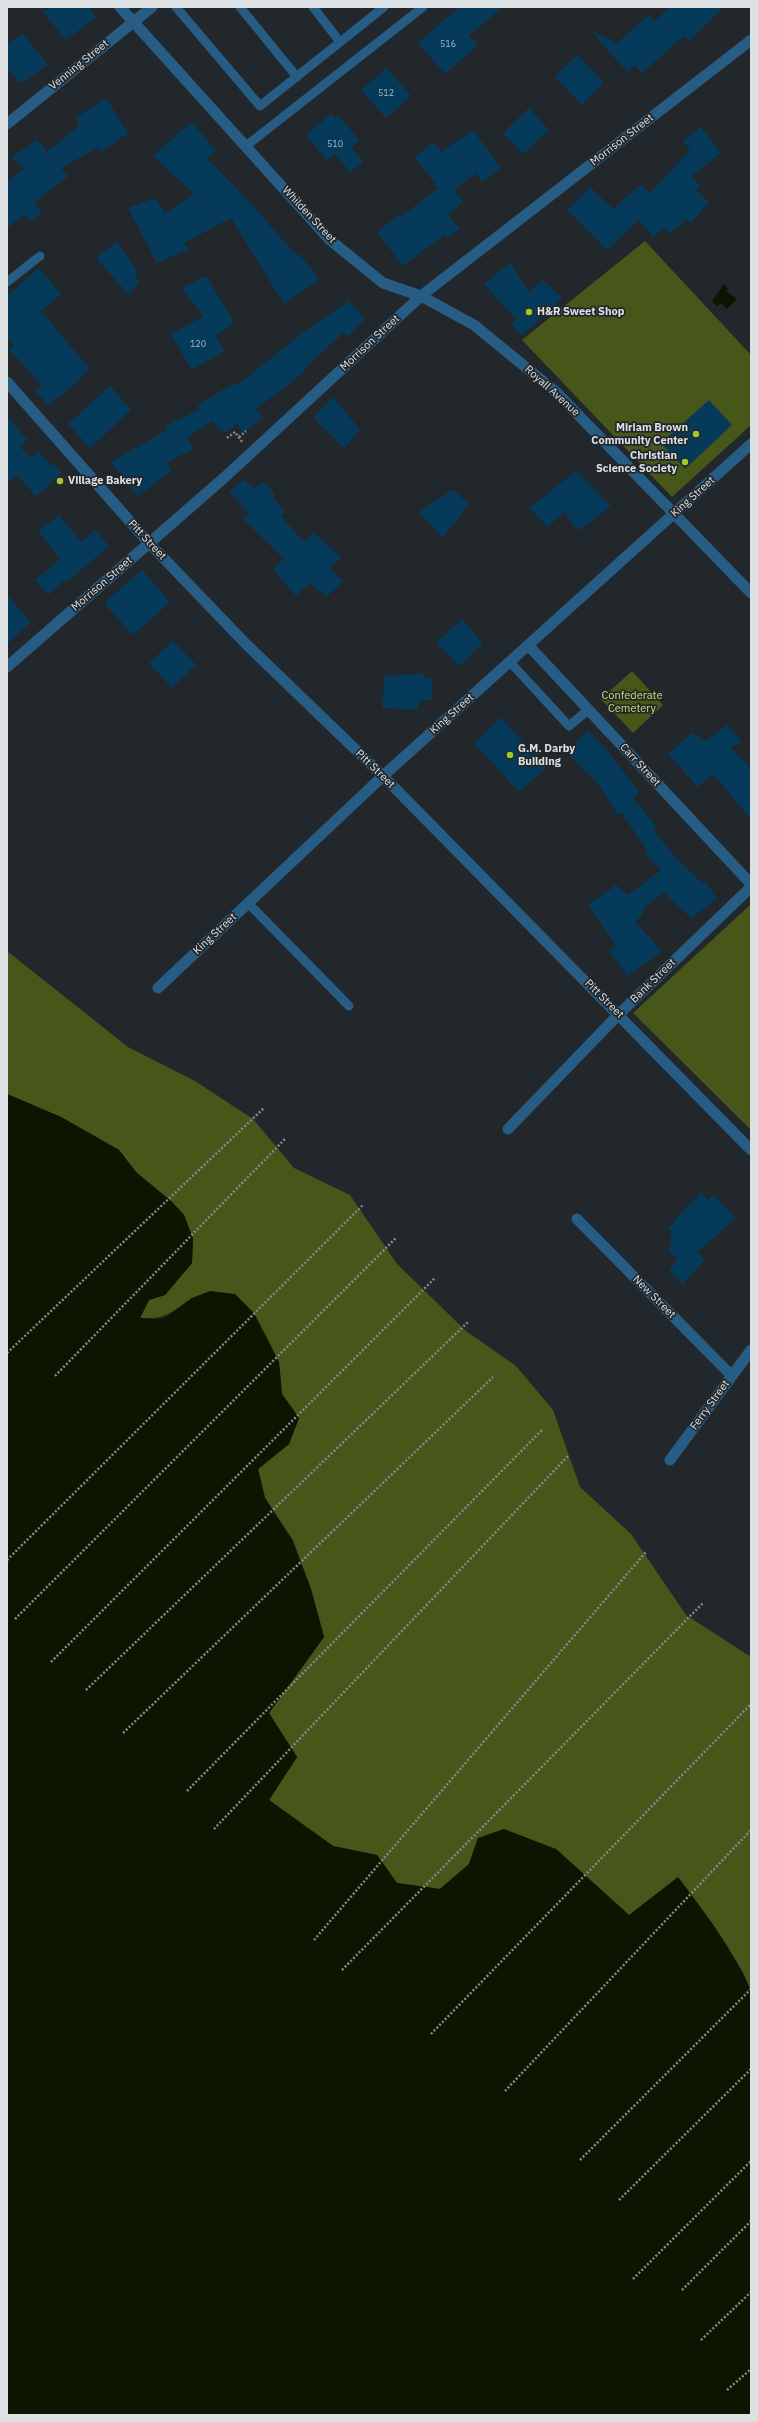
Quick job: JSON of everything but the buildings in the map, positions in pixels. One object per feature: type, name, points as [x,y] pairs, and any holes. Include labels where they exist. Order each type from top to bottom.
[{"type":"street","name":"Whilden Street","points":[[120,7],[330,240],[383,283],[421,296]]},
{"type":"street","name":"Venning Street","points":[[7,124],[152,7]]},
{"type":"street","name":"Morrison Street","points":[[7,667],[225,477],[421,296],[751,40]]},
{"type":"street","name":"Royall Avenue","points":[[421,296],[474,325],[556,392],[751,593]]},
{"type":"street","name":"Pitt Street","points":[[7,382],[149,543],[246,644],[383,776],[619,1014],[751,1150]]},
{"type":"street","name":"King Street","points":[[158,988],[383,776],[529,646],[751,444]]},
{"type":"street","name":"Carr Street","points":[[529,646],[751,886]]},
{"type":"street","name":"Bank Street","points":[[508,1129],[619,1014],[751,886]]},
{"type":"street","name":"New Street","points":[[576,1219],[731,1375]]},
{"type":"street","name":"Ferry Street","points":[[670,1460],[731,1375],[751,1350]]},
{"type":"lane","points":[[176,7],[260,106],[380,8]]},
{"type":"lane","points":[[240,7],[297,76]]},
{"type":"lane","points":[[313,7],[340,42]]},
{"type":"lane","points":[[246,146],[423,7]]},
{"type":"lane","points":[[7,282],[40,256]]},
{"type":"lane","points":[[510,662],[569,726],[588,710]]},
{"type":"lane","points":[[248,903],[350,1006]]},
{"type":"path","points":[[239,437],[246,431]]},
{"type":"path","points":[[227,438],[234,432]]},
{"type":"path","points":[[7,1353],[264,1108]]},
{"type":"path","points":[[55,1376],[285,1139]]},
{"type":"path","points":[[7,1560],[363,1205]]},
{"type":"path","points":[[15,1619],[396,1238]]},
{"type":"path","points":[[51,1662],[435,1278]]},
{"type":"path","points":[[86,1690],[468,1322]]},
{"type":"path","points":[[123,1733],[493,1377]]},
{"type":"path","points":[[187,1791],[542,1430]]},
{"type":"path","points":[[214,1829],[568,1456]]},
{"type":"path","points":[[314,1940],[646,1552]]},
{"type":"path","points":[[342,1970],[703,1602]]},
{"type":"path","points":[[431,2034],[751,1704]]},
{"type":"path","points":[[505,2091],[751,1830]]},
{"type":"path","points":[[580,2160],[751,1989]]},
{"type":"path","points":[[619,2200],[751,2069]]},
{"type":"path","points":[[633,2279],[751,2161]]},
{"type":"path","points":[[682,2290],[751,2221]]},
{"type":"path","points":[[701,2340],[751,2292]]},
{"type":"path","points":[[726,2390],[751,2369]]},
{"type":"green space","points":[[645,241],[751,355],[751,425],[672,497],[522,340]]},
{"type":"green space","name":"Confederate Cemetery","points":[[632,671],[663,705],[633,733],[601,699]]},
{"type":"green space","points":[[751,904],[751,1130],[633,1013]]},
{"type":"green space","points":[[7,951],[128,1047],[195,1081],[253,1119],[294,1168],[350,1195],[397,1264],[466,1331],[516,1366],[553,1410],[580,1487],[631,1534],[686,1615],[751,1657],[751,1991],[743,1972],[710,1920],[629,1915],[556,1849],[478,1838],[469,1864],[440,1889],[397,1883],[377,1855],[333,1846],[269,1800],[297,1757],[269,1713],[324,1637],[311,1589],[293,1540],[265,1498],[258,1469],[289,1444],[299,1418],[282,1394],[279,1362],[192,1298],[168,1314],[156,1318],[140,1318],[149,1300],[165,1295],[192,1263],[193,1238],[184,1215],[172,1202],[136,1172],[119,1150],[61,1117],[7,1094]]},
{"type":"shaded area","points":[[724,284],[728,289],[726,291],[737,299],[727,309],[721,303],[717,306],[712,301]]},
{"type":"shaded area","points":[[7,1094],[61,1117],[119,1150],[136,1172],[172,1202],[184,1215],[193,1239],[192,1263],[165,1295],[149,1300],[140,1318],[157,1319],[166,1317],[192,1298],[210,1291],[235,1294],[254,1313],[279,1362],[282,1394],[299,1418],[289,1444],[258,1469],[265,1498],[292,1540],[311,1589],[324,1637],[269,1713],[297,1757],[269,1800],[333,1846],[377,1855],[397,1883],[440,1889],[469,1864],[478,1838],[504,1829],[556,1849],[629,1915],[678,1877],[718,1932],[736,1961],[751,1991],[751,2415],[7,2415]]},
{"type":"place","name":"H&R Sweet Shop","points":[[529,312]]},
{"type":"place","name":"Miriam Brown Community Center","points":[[696,434]]},
{"type":"place","name":"Christian Science Society","points":[[685,462]]},
{"type":"place","name":"Village Bakery","points":[[60,481]]},
{"type":"place","name":"G.M. Darby Building","points":[[510,755]]}]
